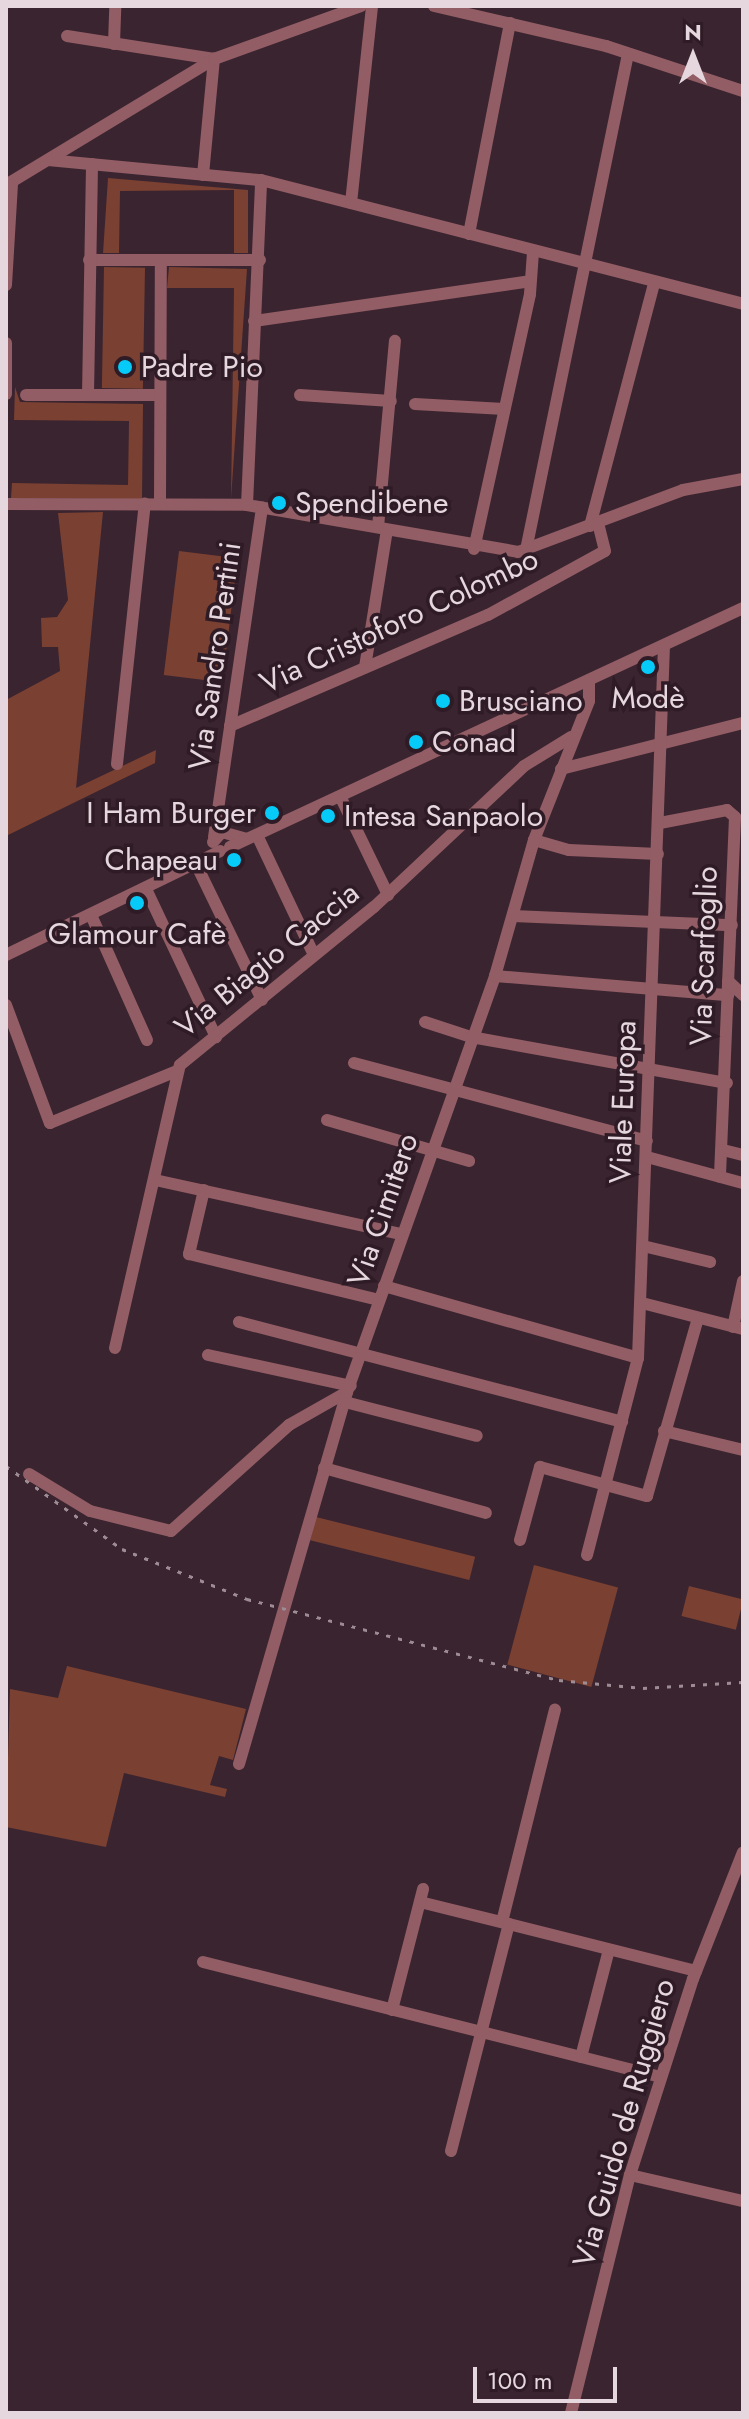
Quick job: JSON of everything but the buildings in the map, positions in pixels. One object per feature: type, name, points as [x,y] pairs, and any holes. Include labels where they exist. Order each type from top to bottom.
[{"type":"street","points":[[114,44],[115,6]]},
{"type":"street","points":[[6,285],[9,185],[214,59],[361,6]]},
{"type":"street","points":[[351,203],[372,6]]},
{"type":"street","points":[[434,6],[493,12],[510,23],[628,54],[743,91]]},
{"type":"street","points":[[469,234],[510,23]]},
{"type":"street","points":[[67,36],[214,59]]},
{"type":"street","points":[[526,550],[628,54]]},
{"type":"street","points":[[203,175],[214,59]]},
{"type":"street","points":[[48,160],[261,180],[743,304]]},
{"type":"street","points":[[88,395],[92,164]]},
{"type":"street","points":[[247,505],[254,321],[260,260],[261,180]]},
{"type":"street","points":[[474,549],[530,294],[526,282],[533,252]]},
{"type":"street","points":[[89,260],[260,260]]},
{"type":"street","points":[[160,503],[161,260]]},
{"type":"street","points":[[254,321],[526,282]]},
{"type":"street","points":[[594,525],[654,283]]},
{"type":"street","points":[[365,667],[382,528],[395,341]]},
{"type":"street","points":[[6,343],[6,394]]},
{"type":"street","points":[[26,395],[160,395]]},
{"type":"street","points":[[300,395],[391,401]]},
{"type":"street","points":[[415,404],[504,409]]},
{"type":"street","points":[[6,504],[247,505],[382,528],[474,549],[526,550],[683,490],[743,479]]},
{"type":"street","points":[[117,764],[145,503]]},
{"type":"street","name":"Via Sandro Pertini","points":[[223,842],[220,811],[262,507]]},
{"type":"street","name":"Via Cristoforo Colombo","points":[[230,726],[488,615],[605,551],[594,525]]},
{"type":"street","points":[[6,955],[196,864],[223,842],[252,837],[341,798],[743,608]]},
{"type":"street","name":"Viale Europa","points":[[587,1555],[638,1358],[654,990],[664,645]]},
{"type":"street","name":"Via Cimitero","points":[[239,1764],[324,1468],[400,1234],[495,976],[534,840],[571,737],[589,701],[589,680]]},
{"type":"street","points":[[561,769],[743,723]]},
{"type":"street","name":"Via Biagio Caccia","points":[[115,1348],[177,1071],[388,895],[514,775],[571,737]]},
{"type":"street","points":[[341,798],[388,895]]},
{"type":"street","name":"Via Scarfoglio","points":[[660,823],[732,812],[738,862],[728,981],[727,1083],[720,1177]]},
{"type":"street","points":[[252,837],[312,951]]},
{"type":"street","points":[[534,840],[569,850],[658,854]]},
{"type":"street","points":[[196,864],[262,1000]]},
{"type":"street","points":[[146,889],[216,1037]]},
{"type":"street","points":[[91,915],[147,1040]]},
{"type":"street","points":[[513,916],[732,925]]},
{"type":"street","points":[[495,976],[728,995]]},
{"type":"street","points":[[728,981],[743,995]]},
{"type":"street","points":[[6,1005],[50,1123],[177,1071]]},
{"type":"street","points":[[425,1022],[471,1037],[727,1083]]},
{"type":"street","points":[[354,1063],[647,1141]]},
{"type":"street","points":[[327,1120],[469,1161]]},
{"type":"street","points":[[723,1150],[743,1155]]},
{"type":"street","points":[[647,1157],[743,1183]]},
{"type":"street","points":[[155,1180],[400,1234]]},
{"type":"street","points":[[204,1190],[189,1254],[379,1300]]},
{"type":"street","points":[[643,1246],[710,1262]]},
{"type":"street","points":[[642,1303],[738,1328],[743,1281]]},
{"type":"street","points":[[384,1286],[638,1358]]},
{"type":"street","points":[[520,1540],[540,1467],[647,1496],[698,1318]]},
{"type":"street","points":[[239,1322],[622,1422]]},
{"type":"street","points":[[208,1355],[348,1394],[477,1436]]},
{"type":"street","points":[[29,1474],[90,1511],[171,1531],[289,1425],[348,1394]]},
{"type":"street","points":[[664,1431],[743,1450]]},
{"type":"street","points":[[324,1468],[486,1513]]},
{"type":"street","points":[[451,2151],[482,2032],[555,1710]]},
{"type":"street","name":"Via Guido de Ruggiero","points":[[571,2413],[630,2175],[696,1971],[743,1852]]},
{"type":"street","points":[[392,2010],[421,1895],[506,1923],[696,1971]]},
{"type":"street","points":[[581,2057],[608,1953]]},
{"type":"street","points":[[203,1962],[661,2077]]},
{"type":"street","points":[[630,2175],[743,2201]]},
{"type":"shaded area","points":[[108,178],[248,190],[248,253],[234,253],[234,190],[120,191],[119,253],[103,253]]},
{"type":"shaded area","points":[[104,267],[145,268],[143,389],[102,388]]},
{"type":"shaded area","points":[[169,267],[247,269],[231,499],[234,288],[167,288]]},
{"type":"shaded area","points":[[15,387],[20,402],[143,404],[142,499],[11,498],[12,483],[128,485],[129,421],[14,420]]},
{"type":"shaded area","points":[[103,512],[76,788],[156,750],[155,763],[6,836],[6,700],[60,671],[58,647],[42,647],[41,618],[57,617],[68,600],[58,513]]},
{"type":"shaded area","points":[[179,551],[238,558],[222,682],[164,675]]},
{"type":"shaded area","points":[[316,1517],[475,1557],[469,1580],[310,1540]]},
{"type":"shaded area","points":[[534,1565],[618,1588],[591,1687],[507,1664]]},
{"type":"shaded area","points":[[689,1586],[743,1599],[736,1630],[682,1616]]},
{"type":"shaded area","points":[[67,1666],[246,1709],[233,1760],[219,1756],[210,1785],[227,1789],[225,1797],[124,1773],[106,1847],[6,1827],[10,1689],[58,1698]]},
{"type":"railway","points":[[6,1466],[122,1549],[247,1599],[559,1680],[643,1688],[743,1682]]},
{"type":"place","name":"Padre Pio","points":[[125,367]]},
{"type":"place","name":"Spendibene","points":[[279,503]]},
{"type":"place","name":"Modè","points":[[648,667]]},
{"type":"place","name":"Brusciano","points":[[443,701]]},
{"type":"place","name":"Conad","points":[[416,742]]},
{"type":"place","name":"I Ham Burger","points":[[272,813]]},
{"type":"place","name":"Intesa Sanpaolo","points":[[328,816]]},
{"type":"place","name":"Chapeau","points":[[234,860]]},
{"type":"place","name":"Glamour Cafè","points":[[137,903]]}]
